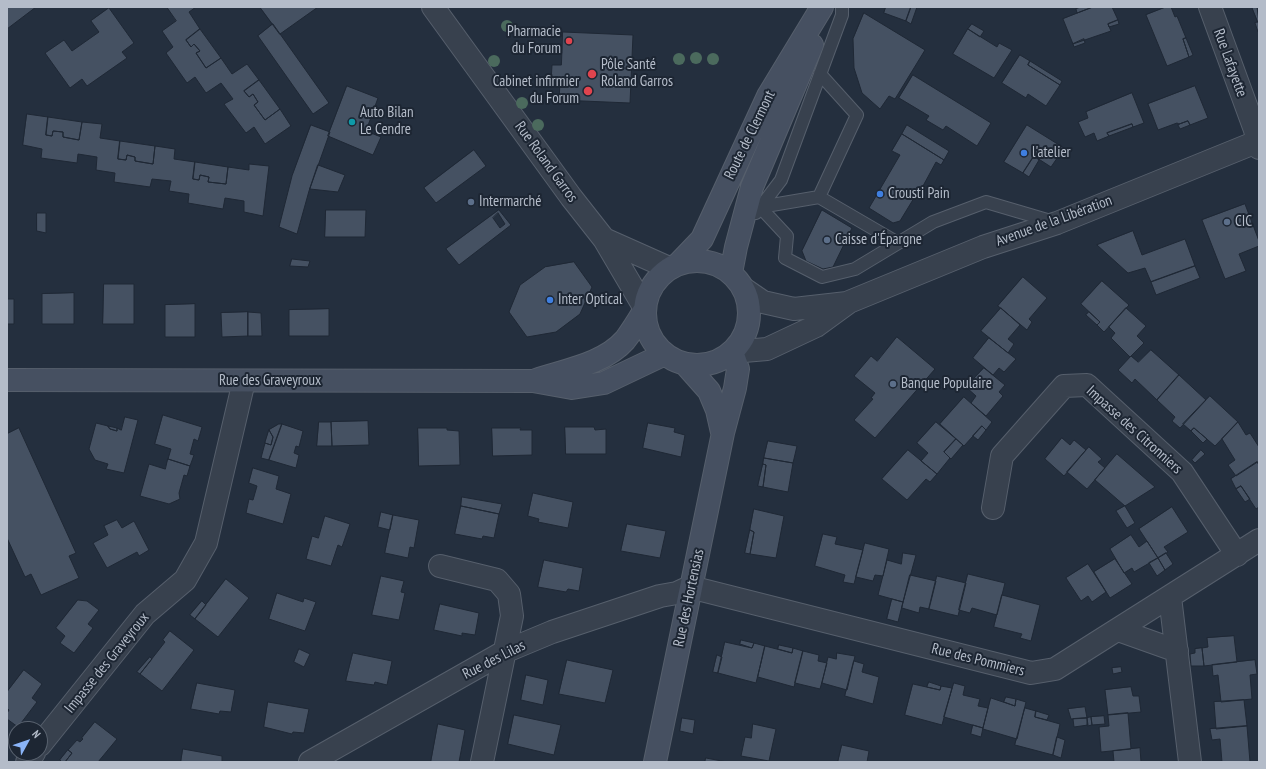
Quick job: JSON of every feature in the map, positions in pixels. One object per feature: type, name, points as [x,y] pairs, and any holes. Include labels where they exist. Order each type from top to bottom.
[{"type":"main road","name":"Route de Clermont","points":[[674,265],[702,239],[768,96],[822,7]]},
{"type":"main road","name":"Route de Clermont","points":[[731,273],[736,247],[752,187],[828,7]]},
{"type":"main road","points":[[697,260],[715,263],[731,273],[744,289],[749,306],[748,322],[743,338],[732,352],[718,361],[707,364],[685,364],[665,354],[651,338],[646,328],[644,309],[648,291],[657,278],[674,265],[697,260]]},
{"type":"main road","name":"Rue des Graveyroux","points":[[533,381],[592,361],[611,352],[624,340],[644,309]]},
{"type":"main road","name":"Rue des Hortensias","points":[[655,762],[690,587],[723,433],[735,388],[738,368],[732,352]]},
{"type":"main road","name":"Rue des Graveyroux","points":[[7,380],[244,382],[533,381],[572,388],[604,382],[665,354]]},
{"type":"main road","name":"Rue des Hortensias","points":[[685,364],[709,391],[717,410],[723,433]]},
{"type":"street","name":"Rue Roland Garros","points":[[433,7],[571,197],[604,239],[644,309]]},
{"type":"street","name":"Rue Lafayette","points":[[1210,7],[1255,130],[1258,144]]},
{"type":"street","name":"Avenue de la Libération","points":[[732,352],[767,350],[816,326],[849,302],[983,247],[1057,223],[1258,144]]},
{"type":"street","name":"Rue Roland Garros","points":[[604,239],[674,265]]},
{"type":"street","name":"Avenue de la Libération","points":[[744,289],[763,302],[794,309],[849,302]]},
{"type":"street","name":"Impasse des Graveyroux","points":[[48,735],[144,614],[185,580],[206,543],[244,382]]},
{"type":"street","name":"Impasse des Citronniers","points":[[993,508],[1002,456],[1064,386],[1087,385],[1182,472],[1237,555]]},
{"type":"street","name":"Rue des Pommiers","points":[[690,587],[1032,673],[1055,669],[1259,540]]},
{"type":"street","points":[[440,566],[498,580],[509,594],[512,616],[482,762]]},
{"type":"street","name":"Rue des Lilas","points":[[318,760],[504,652],[552,632],[660,596],[677,593],[690,587]]},
{"type":"street","points":[[1170,597],[1190,762]]},
{"type":"street","points":[[1118,630],[1177,651]]},
{"type":"lane","points":[[736,247],[760,207],[781,180],[842,15],[842,7]]},
{"type":"lane","points":[[819,197],[857,115],[820,74]]},
{"type":"lane","points":[[760,207],[819,197],[898,243]]},
{"type":"lane","points":[[760,207],[787,236],[785,258],[822,277],[855,269],[933,222],[986,202],[1057,223]]},
{"type":"building","points":[[7,7],[36,7],[7,29]]},
{"type":"building","points":[[167,7],[196,7],[189,12],[200,29],[186,40],[191,47],[194,44],[200,51],[196,53],[206,68],[221,58],[232,74],[247,64],[259,80],[244,91],[249,97],[253,94],[258,102],[254,105],[265,120],[280,109],[291,126],[265,144],[254,127],[246,133],[224,104],[233,99],[221,83],[206,93],[195,77],[187,83],[166,53],[173,47],[162,31],[176,21]]},
{"type":"building","points":[[260,7],[318,7],[280,34]]},
{"type":"building","points":[[886,7],[911,7],[906,21],[884,13]]},
{"type":"building","points":[[911,7],[917,7],[911,24],[906,21]]},
{"type":"building","points":[[1081,7],[1093,7],[1077,13],[1076,9]]},
{"type":"building","points":[[1093,7],[1112,7],[1118,20],[1108,24],[1111,31],[1073,44],[1063,19]]},
{"type":"building","points":[[1166,7],[1171,7],[1175,17],[1177,16],[1186,38],[1183,39],[1189,57],[1167,66],[1146,15]]},
{"type":"building","points":[[1252,7],[1257,7],[1259,22],[1258,22]]},
{"type":"building","points":[[109,8],[134,43],[122,52],[127,58],[87,86],[82,79],[70,88],[45,53],[64,40],[72,51],[99,32],[91,21]]},
{"type":"building","points":[[864,13],[925,50],[895,99],[889,96],[880,109],[862,93],[854,68],[853,39]]},
{"type":"building","points":[[1118,20],[1119,24],[1109,27],[1108,24]]},
{"type":"building","points":[[1258,22],[1259,25],[1258,32],[1255,23]]},
{"type":"building","points":[[273,24],[329,103],[313,114],[258,36]]},
{"type":"building","points":[[972,24],[984,31],[980,37],[968,29]]},
{"type":"building","points":[[200,29],[221,58],[206,68],[196,53],[200,51],[194,44],[191,47],[186,40]]},
{"type":"building","points":[[968,29],[997,47],[999,43],[1012,50],[994,78],[953,54]]},
{"type":"building","name":"Pôle Santé Roland Garros","points":[[563,32],[633,35],[630,103],[559,100],[560,83],[551,82],[552,65],[561,65]]},
{"type":"building","points":[[1186,38],[1193,55],[1189,57],[1183,39]]},
{"type":"building","points":[[1084,39],[1085,43],[1074,47],[1073,44]]},
{"type":"building","points":[[1020,55],[1030,61],[1028,65],[1060,85],[1046,106],[1028,94],[1026,98],[1002,83]]},
{"type":"building","points":[[1030,61],[1062,81],[1060,85],[1028,65]]},
{"type":"building","points":[[913,75],[991,123],[977,146],[946,126],[943,130],[926,120],[929,116],[899,98]]},
{"type":"building","points":[[259,80],[280,109],[265,120],[254,105],[258,102],[253,94],[249,97],[244,91]]},
{"type":"building","name":"Auto Bilan Le Cendre","points":[[347,86],[378,98],[366,131],[381,137],[373,155],[328,136]]},
{"type":"building","points":[[1195,86],[1208,118],[1190,125],[1188,121],[1179,124],[1177,123],[1158,130],[1148,104]]},
{"type":"building","points":[[1132,93],[1144,123],[1133,127],[1132,124],[1107,133],[1109,136],[1097,141],[1094,133],[1085,137],[1078,122],[1088,118],[1086,112]]},
{"type":"building","points":[[27,114],[48,117],[46,135],[52,136],[53,131],[63,132],[63,137],[79,140],[82,122],[102,124],[100,138],[120,141],[118,159],[126,160],[127,155],[135,157],[135,161],[153,164],[155,146],[175,149],[174,159],[195,162],[193,179],[199,180],[200,175],[209,177],[208,182],[226,184],[228,167],[249,170],[249,164],[269,166],[263,216],[244,212],[244,201],[225,198],[223,209],[188,203],[189,194],[169,191],[171,181],[152,179],[150,187],[114,182],[115,173],[96,170],[97,157],[78,154],[77,163],[41,158],[42,149],[23,145]]},
{"type":"building","points":[[48,117],[82,122],[79,140],[63,137],[63,132],[53,131],[52,136],[46,135]]},
{"type":"building","points":[[1188,121],[1190,125],[1180,129],[1178,125]]},
{"type":"building","points":[[1132,124],[1133,127],[1109,136],[1107,133]]},
{"type":"building","points":[[311,125],[330,132],[309,191],[297,234],[279,227],[292,176]]},
{"type":"building","points":[[907,125],[949,151],[944,160],[902,134]]},
{"type":"building","points":[[1027,125],[1064,148],[1051,167],[1034,156],[1023,173],[1004,162]]},
{"type":"building","points":[[902,134],[944,160],[941,165],[936,162],[923,186],[925,191],[923,195],[920,198],[914,198],[900,221],[893,223],[869,208],[900,155],[892,151]]},
{"type":"building","points":[[120,141],[155,146],[153,164],[135,161],[135,157],[127,155],[126,160],[118,159]]},
{"type":"building","points":[[474,150],[486,166],[436,203],[424,188]]},
{"type":"building","points":[[1034,156],[1039,160],[1029,177],[1023,173]]},
{"type":"building","points":[[195,162],[228,167],[226,184],[208,182],[209,177],[200,175],[199,180],[193,179]]},
{"type":"building","points":[[318,165],[345,175],[338,192],[310,189]]},
{"type":"building","points":[[1245,204],[1259,241],[1259,246],[1239,254],[1246,271],[1225,279],[1202,220]]},
{"type":"building","points":[[326,210],[366,210],[365,237],[325,237]]},
{"type":"building","points":[[499,210],[511,225],[459,265],[446,249]]},
{"type":"building","name":"Caisse d'Épargne","points":[[822,210],[852,228],[833,267],[823,269],[806,261],[802,251]]},
{"type":"building","points":[[37,213],[46,213],[46,233],[37,231]]},
{"type":"building","points":[[498,213],[505,224],[500,228],[493,218]]},
{"type":"building","points":[[1133,231],[1142,255],[1185,239],[1195,266],[1151,282],[1145,268],[1128,273],[1097,245]]},
{"type":"building","points":[[292,259],[310,261],[308,267],[290,266]]},
{"type":"building","points":[[574,262],[592,287],[580,314],[556,332],[527,337],[509,312],[520,285],[545,267]]},
{"type":"building","points":[[1195,266],[1200,278],[1156,295],[1151,282]]},
{"type":"building","points":[[1023,277],[1047,298],[1029,319],[1032,322],[1027,330],[998,306]]},
{"type":"building","points":[[1102,281],[1129,305],[1104,332],[1097,325],[1100,322],[1081,304]]},
{"type":"building","points":[[104,284],[134,284],[134,324],[103,324]]},
{"type":"building","points":[[74,293],[74,324],[42,324],[42,294]]},
{"type":"building","points":[[7,299],[14,299],[14,324],[7,324]]},
{"type":"building","points":[[195,304],[195,337],[165,337],[165,305]]},
{"type":"building","points":[[1001,308],[1020,325],[1008,339],[1014,344],[1008,353],[981,331]]},
{"type":"building","points":[[1126,308],[1146,326],[1137,336],[1144,343],[1130,357],[1111,338],[1115,333],[1109,327]]},
{"type":"building","points":[[329,309],[329,336],[289,336],[289,310]]},
{"type":"building","points":[[248,312],[248,336],[222,337],[221,313]]},
{"type":"building","points":[[248,312],[261,313],[262,336],[248,336]]},
{"type":"building","points":[[1089,312],[1100,322],[1097,325],[1086,315]]},
{"type":"building","name":"Banque Populaire","points":[[897,337],[935,369],[875,438],[854,420],[873,399],[871,398],[875,393],[854,376],[871,356],[877,361]]},
{"type":"building","points":[[989,338],[1016,359],[1004,372],[999,368],[993,375],[973,358]]},
{"type":"building","points":[[1151,350],[1179,375],[1157,400],[1135,379],[1132,383],[1118,370],[1131,356],[1138,362]]},
{"type":"building","points":[[984,368],[1005,385],[999,392],[1003,396],[986,416],[971,403],[976,396],[966,387]]},
{"type":"building","points":[[1179,375],[1206,400],[1180,428],[1172,421],[1175,417],[1157,400]]},
{"type":"building","points":[[1210,396],[1238,422],[1215,446],[1194,428],[1191,431],[1183,424]]},
{"type":"building","points":[[964,397],[992,422],[986,430],[982,426],[964,446],[940,424]]},
{"type":"building","points":[[163,415],[202,427],[198,441],[194,439],[190,454],[194,455],[190,466],[168,459],[171,449],[155,444]]},
{"type":"building","points":[[125,417],[138,420],[124,473],[106,469],[108,464],[95,460],[89,449],[96,423],[108,426],[110,429],[117,431],[117,428],[121,430]]},
{"type":"building","points":[[368,421],[369,445],[332,446],[331,422]]},
{"type":"building","points":[[319,422],[331,422],[332,446],[317,446]]},
{"type":"building","points":[[936,422],[956,439],[944,452],[950,458],[937,474],[921,461],[928,453],[917,443]]},
{"type":"building","points":[[1238,422],[1246,435],[1250,433],[1259,447],[1259,461],[1236,476],[1228,465],[1235,460],[1222,439]]},
{"type":"building","points":[[648,423],[675,428],[674,432],[685,435],[681,457],[643,448]]},
{"type":"building","points":[[279,424],[282,424],[269,460],[261,458],[265,443],[271,445],[273,437],[269,430]]},
{"type":"building","points":[[282,424],[303,431],[299,447],[296,446],[294,453],[299,455],[296,468],[269,460]]},
{"type":"building","points":[[108,426],[117,428],[117,431],[110,429]]},
{"type":"building","points":[[982,426],[986,430],[978,440],[973,436]]},
{"type":"building","points":[[565,427],[594,427],[595,430],[606,429],[606,454],[566,454]]},
{"type":"building","points":[[19,428],[76,553],[69,556],[79,578],[41,595],[31,574],[25,577],[7,538],[7,434]]},
{"type":"building","points":[[418,428],[447,428],[447,430],[459,431],[460,465],[419,466]]},
{"type":"building","points":[[492,428],[521,428],[520,430],[532,430],[532,455],[493,456]]},
{"type":"building","points":[[1194,428],[1207,439],[1203,443],[1191,431]]},
{"type":"building","points":[[269,430],[273,437],[271,445],[265,443]]},
{"type":"building","points":[[1062,438],[1070,445],[1074,440],[1086,450],[1064,476],[1045,459]]},
{"type":"building","points":[[956,439],[963,445],[951,459],[944,452]]},
{"type":"building","points":[[768,441],[797,446],[793,463],[764,458]]},
{"type":"building","points":[[1089,447],[1102,459],[1098,462],[1105,468],[1087,489],[1067,472]]},
{"type":"building","points":[[908,450],[937,474],[930,482],[926,479],[907,500],[882,479]]},
{"type":"building","points":[[1201,450],[1205,454],[1195,463],[1192,460]]},
{"type":"building","points":[[1117,454],[1155,487],[1125,506],[1095,480]]},
{"type":"building","points":[[764,458],[793,463],[788,492],[763,487],[766,465],[763,464]]},
{"type":"building","points":[[168,459],[190,466],[187,476],[184,475],[179,493],[180,499],[169,504],[140,496],[149,464],[165,469]]},
{"type":"building","points":[[1257,462],[1259,465],[1259,507],[1256,509],[1241,486],[1236,489],[1231,479]]},
{"type":"building","points":[[763,464],[766,465],[763,487],[758,486]]},
{"type":"building","points":[[253,468],[279,476],[276,489],[291,494],[283,524],[246,513],[249,499],[253,500],[257,486],[249,483]]},
{"type":"building","points":[[1241,486],[1250,499],[1245,502],[1236,489]]},
{"type":"building","points":[[533,493],[573,502],[568,528],[538,522],[539,519],[528,516]]},
{"type":"building","points":[[462,497],[502,504],[499,514],[461,506]]},
{"type":"building","points":[[461,506],[499,514],[494,538],[483,536],[482,539],[455,534]]},
{"type":"building","points":[[1125,506],[1135,523],[1127,528],[1116,511]]},
{"type":"building","points":[[1172,507],[1188,532],[1164,547],[1168,552],[1158,558],[1139,529]]},
{"type":"building","points":[[754,509],[784,516],[776,558],[750,554],[754,532],[750,530]]},
{"type":"building","points":[[381,512],[393,515],[390,530],[378,527]]},
{"type":"building","points":[[393,515],[419,520],[414,548],[410,547],[408,558],[385,553]]},
{"type":"building","points":[[325,516],[350,524],[342,547],[338,545],[331,566],[306,559],[312,536],[318,538]]},
{"type":"building","points":[[117,520],[122,528],[134,521],[149,550],[139,556],[137,552],[107,568],[93,543],[108,535],[104,526]]},
{"type":"building","points":[[627,524],[666,531],[660,558],[621,551]]},
{"type":"building","points":[[750,530],[754,532],[750,554],[745,553]]},
{"type":"building","points":[[823,534],[837,537],[835,544],[863,550],[854,584],[843,582],[845,575],[815,566]]},
{"type":"building","points":[[1131,535],[1139,547],[1147,541],[1158,558],[1134,572],[1132,568],[1124,573],[1110,549]]},
{"type":"building","points":[[865,543],[889,549],[883,576],[875,575],[873,581],[856,577]]},
{"type":"building","points":[[903,553],[916,555],[903,602],[878,595],[887,560],[901,564]]},
{"type":"building","points":[[1166,553],[1173,564],[1165,570],[1158,558]]},
{"type":"building","points":[[1158,558],[1165,570],[1157,576],[1149,563]]},
{"type":"building","points":[[1115,559],[1132,584],[1110,598],[1094,572]]},
{"type":"building","points":[[544,560],[583,568],[579,591],[568,589],[566,592],[538,587]]},
{"type":"building","points":[[1088,564],[1106,592],[1092,602],[1088,596],[1081,601],[1066,578]]},
{"type":"building","points":[[968,574],[1005,583],[997,615],[972,608],[970,613],[959,610]]},
{"type":"building","points":[[910,575],[936,581],[929,609],[920,607],[919,613],[902,608]]},
{"type":"building","points":[[381,576],[404,581],[401,592],[405,593],[399,620],[372,615]]},
{"type":"building","points":[[937,576],[966,583],[958,616],[929,609]]},
{"type":"building","points":[[226,579],[249,598],[218,637],[195,619]]},
{"type":"building","points":[[277,593],[303,602],[304,598],[316,602],[305,631],[269,619]]},
{"type":"building","points":[[1002,595],[1040,605],[1031,641],[1020,638],[1022,634],[994,627]]},
{"type":"building","points":[[892,599],[903,602],[898,622],[887,619]]},
{"type":"building","points":[[78,600],[87,601],[99,610],[88,624],[93,628],[74,653],[60,643],[65,636],[56,628]]},
{"type":"building","points":[[202,601],[206,605],[195,619],[190,615]]},
{"type":"building","points":[[440,604],[479,613],[475,635],[462,633],[462,636],[434,630]]},
{"type":"building","points":[[170,631],[194,650],[162,691],[140,674],[165,642],[163,640]]},
{"type":"building","points":[[1234,636],[1237,662],[1204,666],[1202,648],[1208,647],[1207,638]]},
{"type":"building","points":[[741,640],[754,643],[752,648],[740,644]]},
{"type":"building","points":[[725,642],[752,648],[754,643],[765,646],[756,683],[718,673]]},
{"type":"building","points":[[779,645],[793,648],[792,653],[778,649]]},
{"type":"building","points":[[765,646],[792,653],[793,648],[803,651],[794,687],[758,677]]},
{"type":"building","points":[[1202,648],[1204,666],[1191,666],[1190,654],[1195,653],[1195,649]]},
{"type":"building","points":[[299,649],[310,654],[304,667],[294,662]]},
{"type":"building","points":[[803,651],[819,655],[818,661],[827,663],[820,689],[795,683]]},
{"type":"building","points":[[353,653],[392,661],[387,685],[375,682],[374,685],[346,681]]},
{"type":"building","points":[[837,653],[855,656],[847,690],[822,683],[828,657],[836,659]]},
{"type":"building","points":[[717,655],[722,657],[718,673],[713,672]]},
{"type":"building","points":[[150,657],[152,659],[140,674],[137,672]]},
{"type":"building","points":[[567,660],[613,670],[605,703],[559,694]]},
{"type":"building","points":[[1255,660],[1257,674],[1250,675],[1252,699],[1221,702],[1218,675],[1213,676],[1212,665]]},
{"type":"building","points":[[854,661],[864,664],[862,672],[879,677],[873,704],[845,696]]},
{"type":"building","points":[[1121,667],[1122,672],[1113,674],[1112,668]]},
{"type":"building","points":[[24,670],[42,684],[32,698],[37,702],[23,721],[10,721],[7,719],[7,713],[9,710],[7,708],[7,692]]},
{"type":"building","points":[[526,675],[548,680],[543,705],[521,700]]},
{"type":"building","points":[[929,682],[941,686],[940,690],[927,687]]},
{"type":"building","points":[[197,683],[235,690],[231,712],[220,711],[219,714],[191,709]]},
{"type":"building","points":[[954,683],[965,686],[963,695],[980,699],[978,706],[988,708],[983,728],[944,717]]},
{"type":"building","points":[[913,684],[940,690],[941,686],[952,688],[942,725],[905,715]]},
{"type":"building","points":[[1131,687],[1133,696],[1139,696],[1141,712],[1108,715],[1105,690]]},
{"type":"building","points":[[1006,697],[1016,699],[1015,706],[1004,702]]},
{"type":"building","points":[[991,698],[1015,706],[1016,699],[1026,702],[1017,739],[983,729]]},
{"type":"building","points":[[1244,700],[1247,726],[1216,729],[1214,702]]},
{"type":"building","points":[[268,702],[309,709],[304,733],[293,732],[292,734],[264,727]]},
{"type":"building","points":[[1085,707],[1087,718],[1071,719],[1068,709]]},
{"type":"building","points":[[1025,708],[1036,711],[1035,717],[1060,724],[1053,755],[1015,745]]},
{"type":"building","points":[[1036,711],[1049,715],[1047,720],[1035,717]]},
{"type":"building","points":[[1128,713],[1131,749],[1101,752],[1099,727],[1109,726],[1108,715]]},
{"type":"building","points":[[514,715],[561,725],[554,755],[508,744]]},
{"type":"building","points":[[1104,716],[1105,724],[1092,725],[1091,717]]},
{"type":"building","points":[[1091,717],[1092,725],[1087,726],[1087,718]]},
{"type":"building","points":[[682,718],[695,720],[693,734],[680,731]]},
{"type":"building","points":[[1087,718],[1088,725],[1074,727],[1073,719]]},
{"type":"building","points":[[95,722],[117,739],[98,762],[65,762],[72,753],[68,750],[77,740],[80,742],[83,739],[82,738]]},
{"type":"building","points":[[438,724],[465,730],[459,762],[431,762]]},
{"type":"building","points":[[753,724],[776,729],[769,761],[741,756],[745,737],[751,738]]},
{"type":"building","points":[[973,725],[983,728],[981,737],[971,734]]},
{"type":"building","points":[[1247,726],[1250,762],[1222,762],[1220,739],[1212,740],[1210,729]]},
{"type":"building","points":[[1057,737],[1065,740],[1061,758],[1053,755]]},
{"type":"building","points":[[842,745],[869,751],[867,762],[838,762]]},
{"type":"building","points":[[1140,748],[1141,762],[1114,762],[1113,751]]},
{"type":"building","points":[[183,749],[222,756],[222,762],[181,762]]},
{"type":"building","points":[[68,750],[72,753],[65,762],[62,762],[60,760]]},
{"type":"building","points":[[706,758],[727,762],[705,762]]},
{"type":"place","name":"Pharmacie du Forum","points":[[569,41]]},
{"type":"place","name":"Pôle Santé Roland Garros","points":[[592,74]]},
{"type":"place","name":"Cabinet infirmier du Forum","points":[[588,91]]},
{"type":"place","name":"Auto Bilan Le Cendre","points":[[352,122]]},
{"type":"place","name":"l'atelier","points":[[1024,153]]},
{"type":"place","name":"Crousti Pain","points":[[880,194]]},
{"type":"place","name":"Intermarché","points":[[471,202]]},
{"type":"place","name":"CIC","points":[[1227,222]]},
{"type":"place","name":"Caisse d'Épargne","points":[[827,240]]},
{"type":"place","name":"Inter Optical","points":[[550,300]]},
{"type":"place","name":"Banque Populaire","points":[[893,384]]}]
